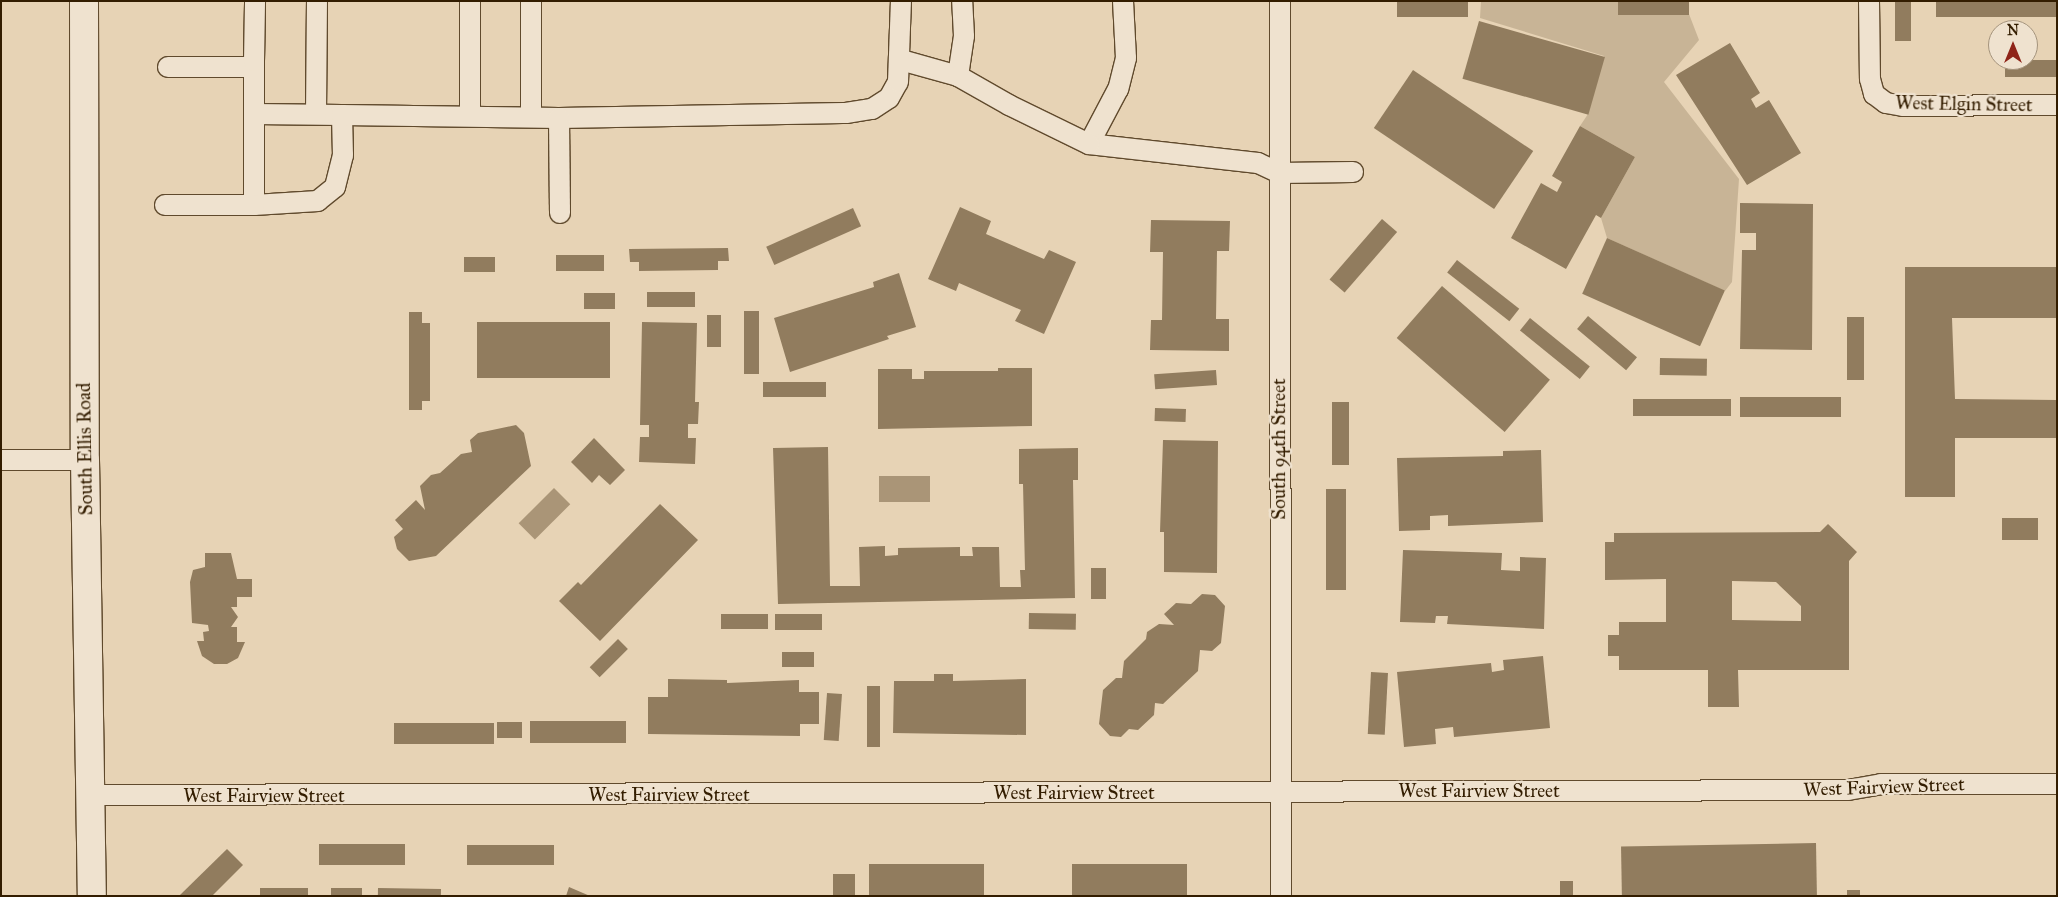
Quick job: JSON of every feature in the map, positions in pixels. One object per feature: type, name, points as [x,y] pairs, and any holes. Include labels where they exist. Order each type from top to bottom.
[{"type":"street","name":"South Ellis Road","points":[[84,1],[85,460],[92,896]]},
{"type":"street","points":[[254,205],[255,1]]},
{"type":"street","points":[[316,114],[317,1]]},
{"type":"street","points":[[470,1],[470,116]]},
{"type":"street","points":[[531,1],[531,117]]},
{"type":"street","points":[[254,114],[559,118],[846,113],[872,109],[889,98],[898,82],[901,60],[901,1]]},
{"type":"street","points":[[958,76],[964,36],[962,1]]},
{"type":"street","points":[[1089,144],[1118,89],[1126,58],[1122,1]]},
{"type":"street","name":"South 94th Street","points":[[1280,1],[1278,173],[1281,896]]},
{"type":"street","name":"West Elgin Street","points":[[1869,1],[1870,78],[1874,94],[1886,103],[1903,106],[2057,105]]},
{"type":"street","points":[[901,60],[958,76],[1009,106],[1089,144],[1258,163],[1278,173],[1353,172]]},
{"type":"street","points":[[168,67],[254,67]]},
{"type":"street","points":[[165,204],[254,205],[318,201],[335,187],[343,155],[342,115]]},
{"type":"street","points":[[559,118],[560,213]]},
{"type":"street","points":[[1,460],[85,460]]},
{"type":"street","name":"West Fairview Street","points":[[91,795],[1848,790],[1881,784],[2057,784]]},
{"type":"shaded area","points":[[1481,1],[1618,1],[1618,15],[1689,14],[1699,40],[1664,82],[1739,179],[1732,282],[1725,291],[1607,238],[1601,218],[1635,157],[1580,126],[1588,114],[1604,56],[1480,18]]},
{"type":"shaded area","points":[[879,476],[930,476],[930,502],[879,502]]},
{"type":"shaded area","points":[[554,488],[570,504],[535,540],[519,523]]},
{"type":"building","points":[[1397,1],[1468,1],[1468,17],[1397,17]]},
{"type":"building","points":[[1618,1],[1689,1],[1689,15],[1618,15]]},
{"type":"building","points":[[1895,1],[1911,1],[1911,41],[1895,41]]},
{"type":"building","points":[[1936,1],[2057,1],[2057,17],[1936,17]]},
{"type":"building","points":[[1479,21],[1605,57],[1588,115],[1462,79]]},
{"type":"building","points":[[1730,43],[1760,93],[1751,99],[1756,108],[1769,100],[1801,153],[1747,185],[1676,75]]},
{"type":"building","points":[[2038,60],[2057,60],[2057,77],[2005,77],[2005,70],[2038,70]]},
{"type":"building","points":[[1413,70],[1533,151],[1494,209],[1374,128]]},
{"type":"building","points":[[1580,126],[1635,157],[1601,218],[1596,215],[1566,269],[1511,238],[1541,183],[1557,192],[1562,182],[1552,176]]},
{"type":"building","points":[[1740,203],[1813,204],[1812,350],[1740,349],[1742,250],[1756,250],[1756,233],[1740,233]]},
{"type":"building","points":[[960,207],[991,221],[986,234],[1044,259],[1049,250],[1076,262],[1044,334],[1015,321],[1021,310],[959,283],[956,291],[928,279]]},
{"type":"building","points":[[853,208],[861,226],[774,265],[766,247]]},
{"type":"building","points":[[1382,219],[1397,232],[1345,292],[1330,279]]},
{"type":"building","points":[[1151,220],[1230,221],[1229,251],[1217,251],[1216,319],[1229,319],[1229,351],[1150,350],[1151,320],[1162,320],[1163,252],[1150,252]]},
{"type":"building","points":[[1607,238],[1725,290],[1700,346],[1582,294]]},
{"type":"building","points":[[728,248],[729,261],[718,261],[718,270],[639,271],[639,262],[630,262],[629,249]]},
{"type":"building","points":[[556,255],[604,255],[604,271],[556,271]]},
{"type":"building","points":[[464,257],[495,257],[495,272],[464,272]]},
{"type":"building","points":[[1457,260],[1519,309],[1509,321],[1447,273]]},
{"type":"building","points":[[1905,267],[2057,267],[2057,318],[1952,318],[1955,399],[2057,400],[2057,438],[1955,438],[1955,497],[1905,497]]},
{"type":"building","points":[[899,273],[916,327],[887,336],[889,339],[790,372],[774,318],[874,287],[873,282]]},
{"type":"building","points":[[1442,286],[1550,380],[1505,432],[1397,338]]},
{"type":"building","points":[[647,292],[695,292],[695,307],[647,307]]},
{"type":"building","points":[[584,293],[615,293],[615,309],[584,309]]},
{"type":"building","points":[[744,311],[759,311],[759,374],[744,374]]},
{"type":"building","points":[[409,312],[422,312],[422,323],[430,323],[430,401],[422,401],[422,410],[409,410]]},
{"type":"building","points":[[707,315],[721,315],[721,347],[707,347]]},
{"type":"building","points":[[1588,316],[1637,357],[1626,370],[1577,329]]},
{"type":"building","points":[[1847,317],[1864,317],[1864,380],[1847,380]]},
{"type":"building","points":[[1530,318],[1590,366],[1580,379],[1520,330]]},
{"type":"building","points":[[477,322],[610,322],[610,378],[477,378]]},
{"type":"building","points":[[642,322],[697,323],[695,402],[699,402],[698,424],[688,424],[688,438],[696,438],[695,464],[639,462],[640,437],[649,437],[649,425],[640,425]]},
{"type":"building","points":[[1660,358],[1707,359],[1707,376],[1660,375]]},
{"type":"building","points":[[998,368],[1032,368],[1032,426],[878,429],[878,369],[912,369],[912,379],[924,379],[924,371],[998,371]]},
{"type":"building","points":[[1216,370],[1217,385],[1155,389],[1154,374]]},
{"type":"building","points":[[763,382],[826,382],[826,397],[763,397]]},
{"type":"building","points":[[1740,397],[1841,397],[1841,417],[1740,417]]},
{"type":"building","points":[[1633,399],[1731,399],[1731,416],[1633,416]]},
{"type":"building","points":[[1332,402],[1349,402],[1349,465],[1332,465]]},
{"type":"building","points":[[1155,408],[1186,409],[1186,422],[1155,421]]},
{"type":"building","points":[[516,425],[524,433],[531,466],[436,556],[409,561],[397,549],[394,537],[403,529],[395,520],[416,500],[425,510],[420,486],[431,475],[440,473],[461,454],[472,452],[470,440],[478,433]]},
{"type":"building","points":[[594,438],[625,470],[610,485],[599,475],[592,483],[571,462]]},
{"type":"building","points":[[1163,440],[1218,441],[1217,573],[1164,572],[1164,532],[1160,532]]},
{"type":"building","points":[[828,447],[830,586],[860,586],[859,547],[885,546],[885,556],[898,555],[898,548],[960,547],[960,556],[973,556],[972,547],[999,547],[1000,587],[1021,587],[1020,570],[1025,570],[1023,484],[1019,484],[1019,449],[1078,448],[1078,480],[1073,480],[1075,598],[778,604],[773,448]]},
{"type":"building","points":[[1541,450],[1543,522],[1448,526],[1448,515],[1430,516],[1430,530],[1399,531],[1397,458],[1503,456],[1503,451]]},
{"type":"building","points":[[1326,489],[1346,489],[1346,590],[1326,590]]},
{"type":"building","points":[[660,504],[698,540],[600,641],[559,601],[578,582],[581,585]]},
{"type":"building","points":[[2002,518],[2038,518],[2038,540],[2002,540]]},
{"type":"building","points":[[1828,524],[1857,552],[1849,561],[1849,670],[1738,670],[1739,707],[1708,707],[1708,670],[1619,670],[1619,656],[1608,656],[1608,635],[1619,635],[1619,622],[1666,622],[1666,579],[1605,580],[1605,542],[1614,542],[1614,533],[1820,532]],"holes":[[[1732,581],[1776,582],[1801,606],[1801,621],[1732,620]]]},
{"type":"building","points":[[1403,550],[1502,553],[1501,570],[1520,571],[1520,557],[1546,558],[1544,629],[1447,624],[1448,616],[1436,616],[1435,623],[1400,622]]},
{"type":"building","points":[[205,553],[231,553],[237,579],[252,579],[252,597],[237,597],[237,607],[231,607],[238,617],[231,627],[237,627],[237,642],[245,642],[238,658],[227,664],[214,664],[202,656],[197,641],[204,641],[203,632],[209,631],[208,625],[192,623],[190,582],[193,570],[205,567]]},
{"type":"building","points":[[1091,568],[1106,568],[1106,599],[1091,599]]},
{"type":"building","points":[[1202,594],[1215,595],[1225,606],[1221,643],[1212,651],[1200,650],[1198,671],[1163,704],[1155,703],[1154,715],[1138,730],[1129,729],[1121,737],[1110,736],[1099,724],[1103,690],[1116,678],[1122,678],[1124,661],[1146,639],[1147,632],[1159,624],[1174,625],[1164,614],[1176,603],[1191,604]]},
{"type":"building","points":[[1029,613],[1076,614],[1076,630],[1029,629]]},
{"type":"building","points":[[721,614],[768,614],[768,629],[721,629]]},
{"type":"building","points":[[775,614],[822,614],[822,630],[775,630]]},
{"type":"building","points":[[618,639],[628,649],[600,677],[590,667]]},
{"type":"building","points":[[782,652],[814,652],[814,667],[782,667]]},
{"type":"building","points":[[1543,656],[1550,728],[1454,737],[1453,727],[1435,729],[1436,744],[1404,747],[1397,672],[1491,663],[1492,672],[1504,670],[1503,660]]},
{"type":"building","points":[[1371,672],[1388,673],[1385,735],[1368,734]]},
{"type":"building","points":[[934,674],[953,674],[953,681],[1026,679],[1026,735],[893,733],[894,681],[934,681]]},
{"type":"building","points":[[668,679],[727,680],[727,683],[799,680],[799,692],[819,692],[819,724],[800,724],[800,736],[648,734],[648,697],[668,697]]},
{"type":"building","points":[[867,686],[880,686],[880,747],[867,747]]},
{"type":"building","points":[[827,693],[842,694],[839,741],[824,740]]},
{"type":"building","points":[[530,721],[626,721],[626,743],[530,743]]},
{"type":"building","points":[[497,722],[522,722],[522,738],[497,738]]},
{"type":"building","points":[[394,723],[494,723],[494,744],[394,744]]},
{"type":"building","points":[[1816,843],[1817,896],[1622,896],[1621,846]]},
{"type":"building","points":[[319,844],[405,844],[405,865],[319,865]]},
{"type":"building","points":[[467,845],[554,845],[554,865],[467,865]]},
{"type":"building","points":[[227,849],[243,865],[212,896],[179,896]]},
{"type":"building","points":[[869,864],[984,864],[984,896],[869,896]]},
{"type":"building","points":[[1072,864],[1187,864],[1187,896],[1072,896]]},
{"type":"building","points":[[833,874],[855,874],[855,896],[833,896]]},
{"type":"building","points":[[1560,881],[1573,881],[1573,896],[1560,896]]},
{"type":"building","points":[[569,887],[590,896],[566,896]]},
{"type":"building","points":[[260,888],[308,888],[308,896],[260,896]]},
{"type":"building","points":[[331,888],[362,888],[362,896],[331,896]]},
{"type":"building","points":[[378,888],[441,889],[441,896],[378,896]]},
{"type":"building","points":[[1847,890],[1860,890],[1860,896],[1847,896]]}]
